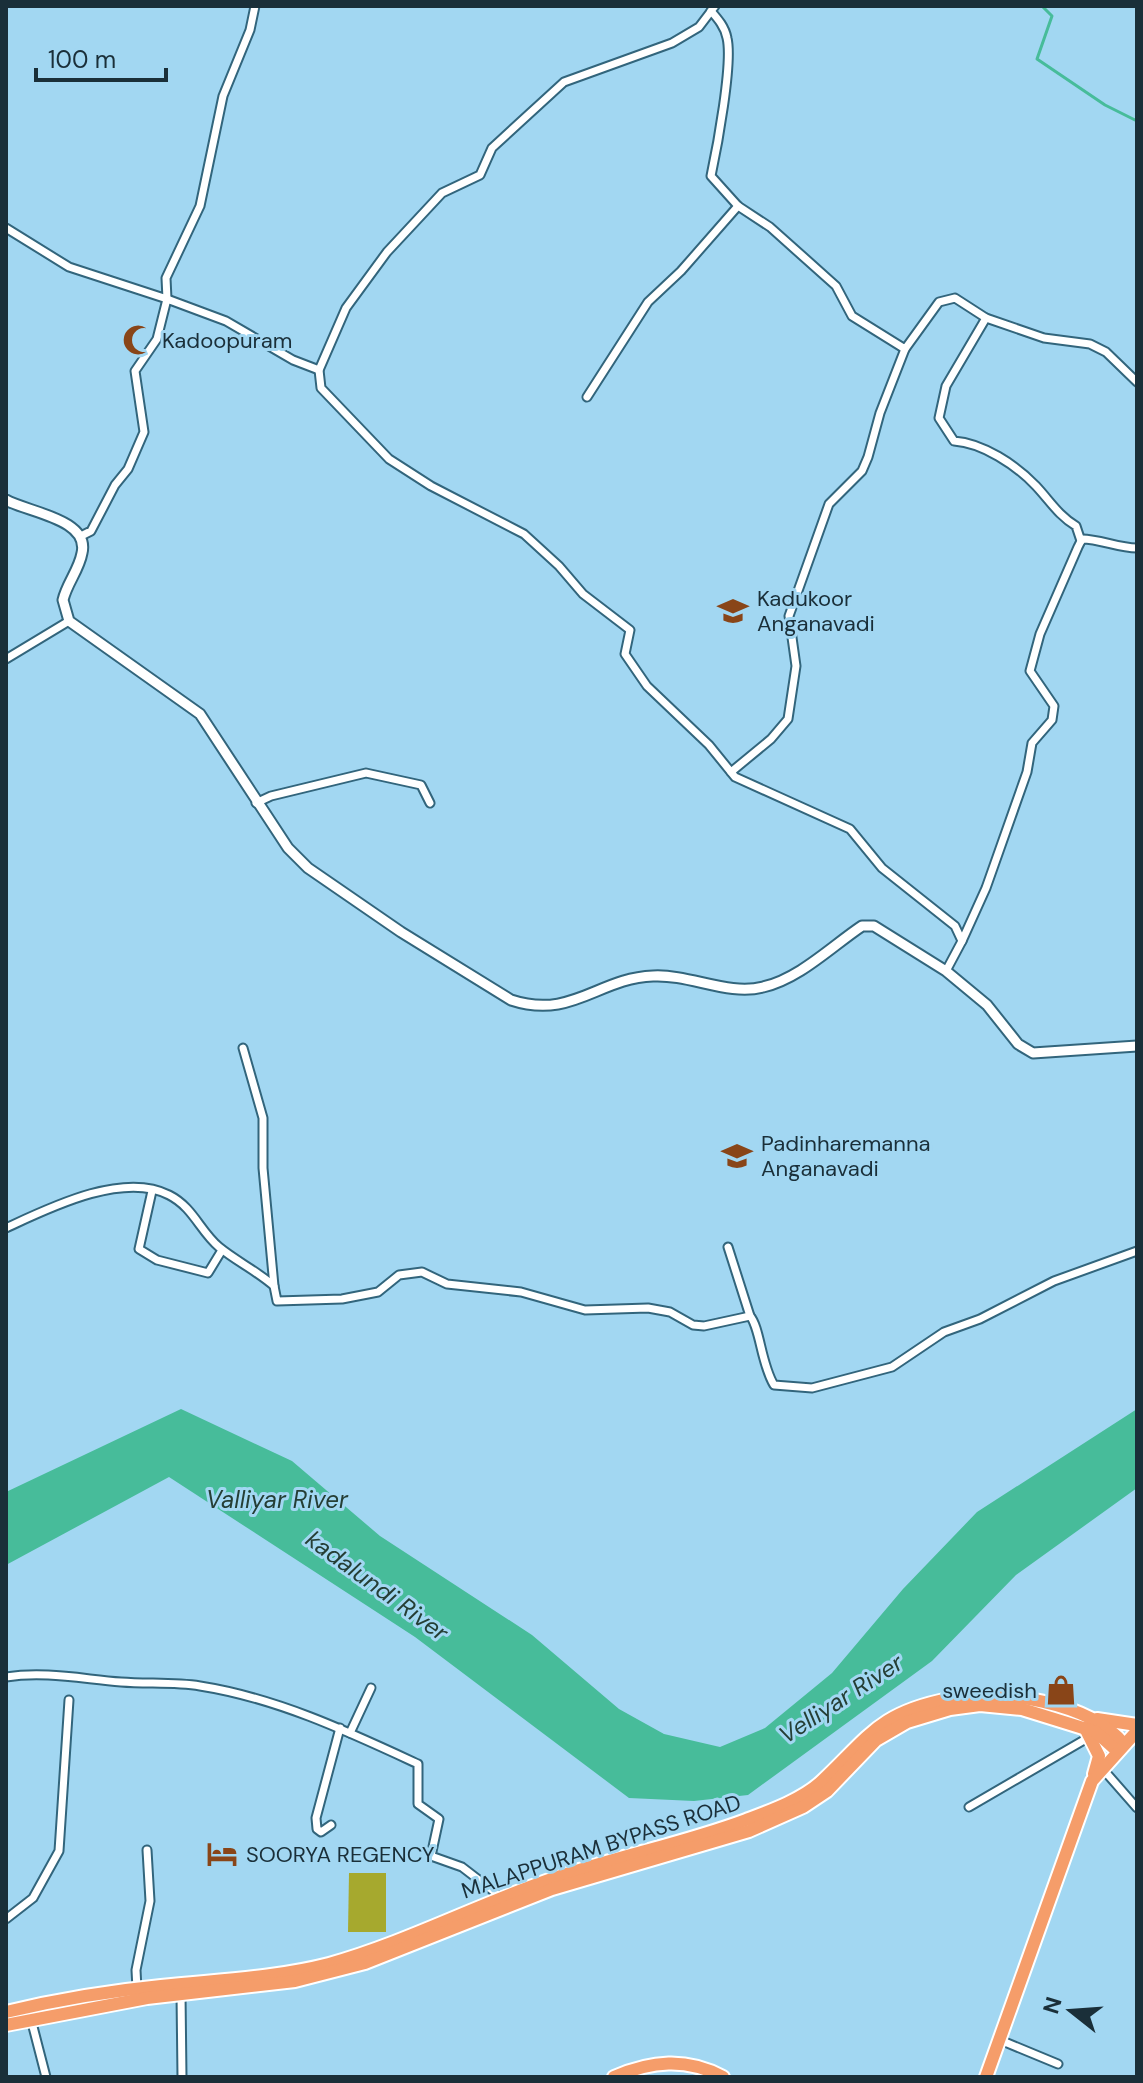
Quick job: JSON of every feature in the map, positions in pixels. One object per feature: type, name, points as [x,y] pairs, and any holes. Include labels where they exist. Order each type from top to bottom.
[{"type":"highway","name":"MALAPPURAM BYPASS ROAD","points":[[6,2012],[137,1989],[327,1964],[501,1897],[745,1820],[798,1798],[820,1783],[869,1731],[902,1712],[979,1694],[1010,1695],[1087,1727],[1120,1747]]},
{"type":"highway","name":"MALAPPURAM BYPASS ROAD","points":[[6,2025],[181,1994],[330,1975],[552,1889],[749,1831],[803,1807],[827,1791],[876,1740],[907,1722],[950,1709],[1008,1705],[1087,1727]]},
{"type":"highway","points":[[986,2077],[1092,1781],[1099,1756],[1087,1727],[1137,1725]]},
{"type":"highway","points":[[1092,1781],[1137,1731]]},
{"type":"highway","points":[[614,2077],[641,2065],[682,2062],[723,2077]]},
{"type":"main road","points":[[6,500],[57,520],[81,536],[84,544],[79,564],[63,600],[69,621],[200,714],[288,848],[333,887],[511,1000],[530,1006],[570,1004],[651,976],[701,980],[741,990],[762,988],[781,981],[862,926],[883,930],[946,971],[987,1005],[1018,1044],[1033,1053],[1137,1046]]},
{"type":"street","points":[[81,536],[91,531],[115,485],[128,469],[144,432],[135,371],[157,339],[167,299],[166,278],[200,206],[223,96],[250,30],[255,6]]},
{"type":"street","points":[[905,349],[852,316],[836,286],[770,227],[738,206],[711,176],[720,138],[728,52],[722,25],[713,9],[699,27],[672,43],[564,82],[550,93],[492,148],[480,175],[442,193],[387,252],[346,308],[319,370],[321,388],[389,459],[431,486],[524,534],[559,566],[583,594],[622,621],[630,630],[625,654],[647,686],[709,745],[735,777],[850,829],[882,868],[955,926],[962,941]]},
{"type":"street","points":[[587,397],[648,302],[681,271],[738,206]]},
{"type":"street","points":[[6,228],[69,267],[226,321],[293,360],[319,370]]},
{"type":"street","points":[[731,772],[771,739],[788,719],[796,666],[789,616],[829,504],[862,471],[905,349],[939,302],[955,298],[986,318],[1044,338],[1090,344],[1106,352],[1137,382]]},
{"type":"street","points":[[946,971],[986,888],[1027,772],[1032,743],[1052,720],[1054,706],[1030,671],[1040,634],[1081,541],[1076,526],[1062,518],[1035,485],[1000,458],[966,442],[954,441],[939,418],[946,386],[986,318]]},
{"type":"street","points":[[1081,541],[1090,539],[1105,545],[1137,548]]},
{"type":"street","points":[[6,659],[69,621]]},
{"type":"street","points":[[256,803],[366,773],[421,785],[430,803]]},
{"type":"street","points":[[243,1048],[263,1118],[263,1168],[277,1301],[342,1299],[378,1292],[399,1275],[422,1272],[447,1284],[521,1292],[585,1310],[648,1308],[670,1312],[693,1325],[704,1326],[750,1316]]},
{"type":"street","points":[[6,1228],[42,1211],[113,1188],[167,1193],[186,1207],[222,1250],[274,1286]]},
{"type":"street","points":[[152,1191],[139,1249],[157,1260],[208,1273],[222,1250]]},
{"type":"street","points":[[728,1247],[750,1316],[756,1322],[760,1353],[774,1385],[812,1388],[892,1367],[944,1332],[980,1319],[1054,1281],[1137,1251]]},
{"type":"street","points":[[6,1677],[37,1673],[122,1682],[200,1685],[267,1702],[340,1728],[418,1764],[418,1804],[439,1819],[431,1856],[462,1867],[501,1897]]},
{"type":"street","points":[[350,1733],[371,1688]]},
{"type":"street","points":[[6,1919],[33,1898],[59,1851],[69,1700]]},
{"type":"street","points":[[969,1807],[1087,1727]]},
{"type":"street","points":[[331,1825],[321,1832],[317,1829],[316,1818],[340,1728]]},
{"type":"street","points":[[1102,1768],[1137,1808]]},
{"type":"street","points":[[137,1989],[136,1970],[150,1901],[147,1850]]},
{"type":"street","points":[[181,1994],[182,2077]]},
{"type":"street","points":[[31,2019],[46,2077]]},
{"type":"street","points":[[1000,2040],[1058,2064]]},
{"type":"shaded area","points":[[349,1873],[386,1873],[386,1932],[348,1932]]},
{"type":"water","name":"Valliyar River","points":[[181,1409],[292,1461],[380,1536],[532,1635],[619,1709],[664,1734],[720,1747],[765,1728],[832,1673],[903,1589],[977,1512],[1137,1409],[1137,1488],[1016,1575],[932,1661],[748,1795],[694,1801],[629,1798],[415,1637],[169,1477],[6,1565],[6,1492]]},
{"type":"waterway","points":[[1042,6],[1052,16],[1037,59],[1105,105],[1137,121]]},
{"type":"place","name":"Kadoopuram","points":[[138,340]]},
{"type":"place","name":"Kadukoor Anganavadi","points":[[733,611]]},
{"type":"place","name":"Padinharemanna Anganavadi","points":[[737,1156]]},
{"type":"place","name":"sweedish","points":[[1061,1690]]},
{"type":"place","name":"SOORYA REGENCY","points":[[222,1854]]},
{"type":"water label","name":"kadalundi River","points":[[377,1586]]},
{"type":"water label","name":"Velliyar River","points":[[841,1699]]}]
